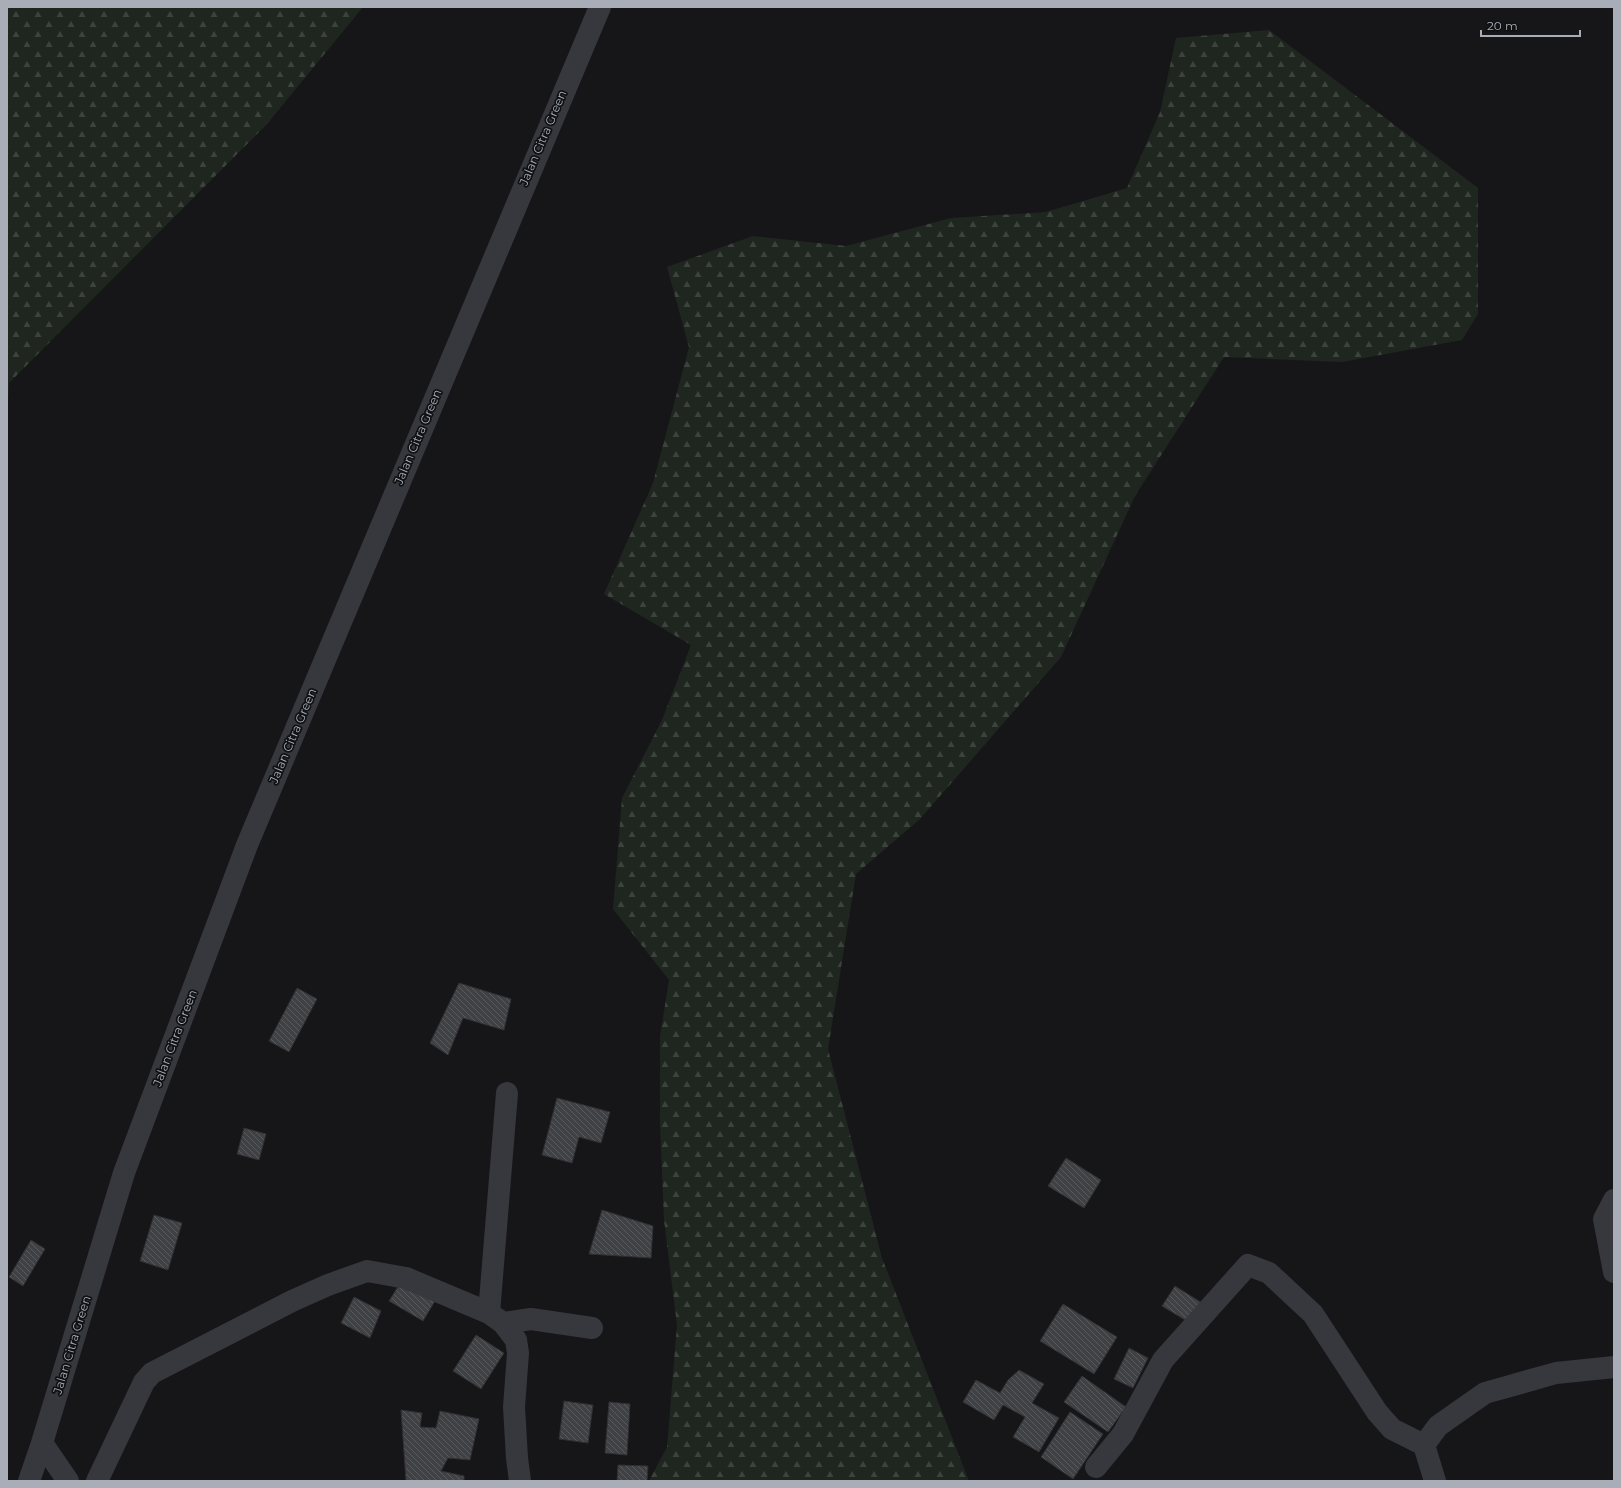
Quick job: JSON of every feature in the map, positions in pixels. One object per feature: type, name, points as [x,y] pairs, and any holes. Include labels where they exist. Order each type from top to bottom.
[{"type":"street","name":"Jalan Citra Green","points":[[28,1481],[42,1443],[124,1173],[247,845],[600,7]]},
{"type":"street","points":[[496,1318],[508,1094]]},
{"type":"street","points":[[1614,1200],[1604,1219],[1614,1272]]},
{"type":"street","points":[[1096,1467],[1123,1434],[1163,1360],[1248,1265],[1269,1273],[1313,1314],[1377,1412],[1392,1430],[1424,1444],[1435,1481]]},
{"type":"street","points":[[97,1481],[144,1382],[152,1373],[292,1301],[328,1285],[367,1271],[406,1278],[496,1318],[516,1340],[518,1353],[514,1407],[520,1481]]},
{"type":"street","points":[[496,1318],[531,1318],[592,1328]]},
{"type":"street","points":[[1424,1444],[1438,1426],[1485,1393],[1556,1373],[1614,1367]]},
{"type":"street","points":[[42,1443],[68,1481]]},
{"type":"green space","points":[[7,7],[363,7],[267,124],[9,383],[7,426]]},
{"type":"green space","points":[[1269,30],[1478,188],[1478,314],[1462,340],[1342,362],[1224,357],[1135,496],[1061,657],[920,819],[856,874],[828,1049],[882,1258],[969,1481],[649,1481],[667,1447],[677,1325],[664,1220],[660,1124],[660,1037],[669,980],[613,909],[622,798],[662,720],[691,645],[604,594],[653,483],[689,347],[667,267],[753,236],[846,246],[951,218],[1046,212],[1127,188],[1160,112],[1176,38]]},
{"type":"building","points":[[459,983],[511,999],[504,1030],[463,1018],[448,1055],[430,1043]]},
{"type":"building","points":[[297,988],[317,999],[289,1052],[269,1041]]},
{"type":"building","points":[[557,1098],[610,1112],[601,1143],[579,1137],[572,1163],[542,1155]]},
{"type":"building","points":[[244,1128],[266,1134],[259,1160],[237,1154]]},
{"type":"building","points":[[1066,1158],[1101,1180],[1084,1208],[1048,1186]]},
{"type":"building","points":[[602,1210],[653,1226],[651,1258],[589,1254]]},
{"type":"building","points":[[154,1215],[182,1223],[168,1270],[140,1261]]},
{"type":"building","points":[[31,1240],[45,1249],[23,1286],[9,1277]]},
{"type":"building","points":[[401,1282],[435,1301],[423,1321],[389,1301]]},
{"type":"building","points":[[1175,1286],[1202,1303],[1190,1323],[1162,1306]]},
{"type":"building","points":[[354,1297],[381,1311],[370,1338],[341,1323]]},
{"type":"building","points":[[1063,1304],[1117,1337],[1094,1374],[1040,1341]]},
{"type":"building","points":[[476,1335],[504,1353],[481,1389],[453,1371]]},
{"type":"building","points":[[1129,1348],[1148,1358],[1133,1388],[1114,1379]]},
{"type":"building","points":[[1019,1370],[1044,1384],[1032,1403],[1059,1418],[1039,1452],[1013,1437],[1025,1417],[1003,1405],[994,1420],[963,1402],[976,1380],[1000,1393],[1008,1380]]},
{"type":"building","points":[[1082,1376],[1126,1407],[1108,1432],[1064,1402]]},
{"type":"building","points":[[564,1401],[593,1405],[588,1443],[559,1439]]},
{"type":"building","points":[[609,1402],[630,1404],[627,1455],[605,1453]]},
{"type":"building","points":[[401,1410],[422,1413],[420,1427],[436,1428],[440,1411],[479,1419],[470,1460],[448,1458],[441,1471],[464,1476],[464,1481],[406,1481]]},
{"type":"building","points":[[1070,1412],[1103,1434],[1073,1479],[1041,1457]]},
{"type":"building","points":[[618,1465],[648,1466],[647,1481],[617,1481]]}]
